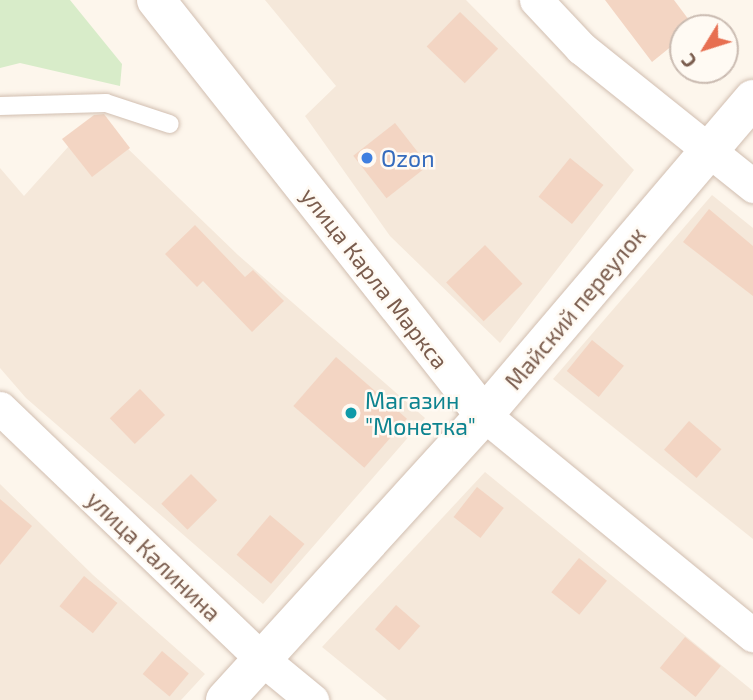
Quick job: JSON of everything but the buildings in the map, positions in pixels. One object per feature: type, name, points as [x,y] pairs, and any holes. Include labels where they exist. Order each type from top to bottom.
[{"type":"main road","name":"улица Карла Маркса","points":[[156,0],[484,415]]},
{"type":"main road","name":"Майский переулок","points":[[225,700],[484,415],[753,99]]},
{"type":"street","points":[[536,0],[581,48],[753,186]]},
{"type":"street","name":"улица Калинина","points":[[0,408],[262,659],[312,700]]},
{"type":"street","name":"улица Карла Маркса","points":[[484,415],[753,635]]},
{"type":"lane","points":[[0,106],[106,103],[170,124]]},
{"type":"shaded area","points":[[265,0],[466,0],[634,170],[500,343],[390,236],[305,116],[336,86]]},
{"type":"shaded area","points":[[95,117],[238,255],[425,418],[263,604],[26,398],[0,368],[0,168],[24,196]]},
{"type":"shaded area","points":[[712,195],[753,228],[753,539],[553,379]]},
{"type":"shaded area","points":[[485,472],[753,691],[753,700],[387,700],[322,647]]},
{"type":"shaded area","points":[[0,484],[93,575],[205,674],[181,700],[0,700]]},
{"type":"green space","points":[[0,0],[70,0],[122,64],[120,86],[20,63],[0,68]]},
{"type":"place","name":"Ozon","points":[[367,158]]},
{"type":"place","name":"Магазин \"Монетка\"","points":[[351,413]]}]
